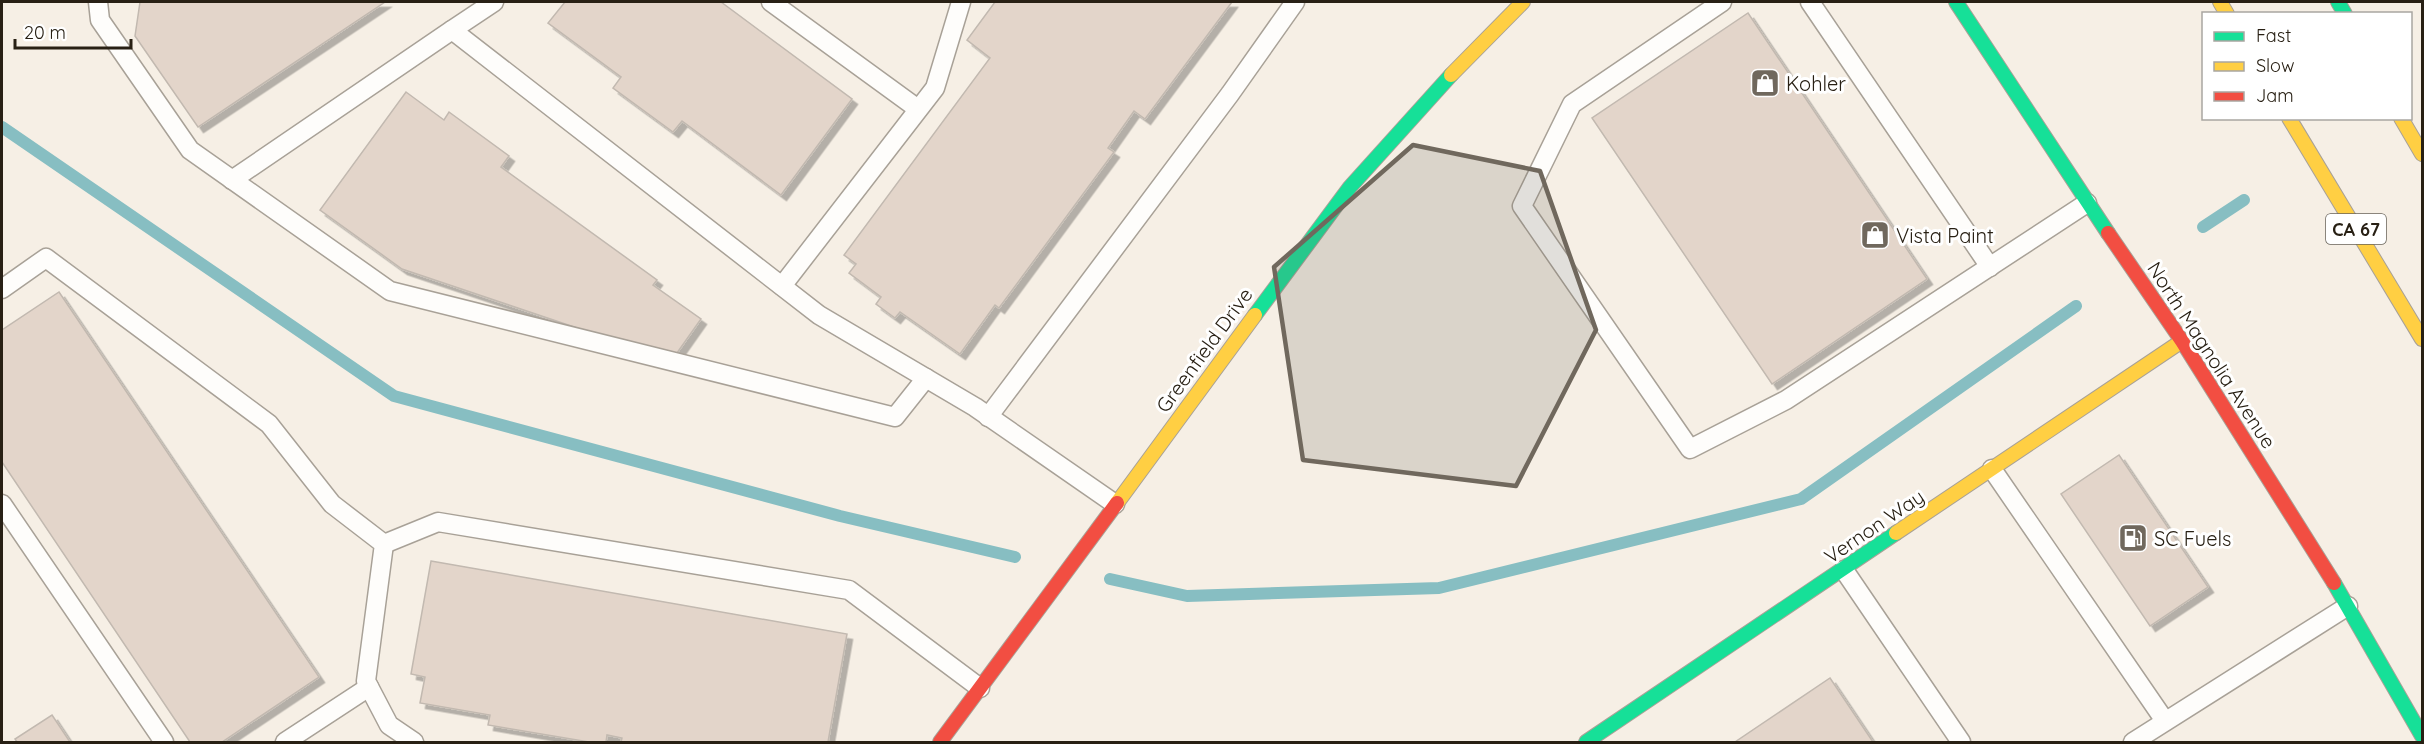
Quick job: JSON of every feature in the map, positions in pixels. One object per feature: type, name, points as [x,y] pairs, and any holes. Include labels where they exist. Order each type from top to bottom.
[{"type":"main road","name":"Greenfield Drive","points":[[940,742],[1350,187],[1431,94],[1523,2]]},
{"type":"main road","name":"North Magnolia Avenue","points":[[1956,2],[2087,203],[2182,341],[2348,606],[2422,736]]},
{"type":"main road","name":"CA 67","points":[[2290,120],[2422,339]]},
{"type":"main road","points":[[2402,120],[2422,154]]},
{"type":"main road","name":"Vernon Way","points":[[1586,742],[2182,341]]},
{"type":"lane","points":[[98,2],[100,20],[190,150],[390,291],[895,417],[926,378]]},
{"type":"lane","points":[[232,180],[494,2]]},
{"type":"lane","points":[[771,2],[918,109]]},
{"type":"lane","points":[[782,286],[935,88],[961,2]]},
{"type":"lane","points":[[988,417],[1215,114],[1294,2]]},
{"type":"lane","points":[[1722,2],[1572,104],[1522,206],[1690,449],[1786,400],[2087,203]]},
{"type":"lane","points":[[1810,2],[1990,267]]},
{"type":"lane","points":[[452,30],[819,315],[988,417],[1114,504]]},
{"type":"lane","points":[[2,289],[46,258],[269,424],[332,504],[384,544]]},
{"type":"lane","points":[[1992,469],[2165,721]]},
{"type":"lane","points":[[2,504],[164,742]]},
{"type":"lane","points":[[384,544],[438,522],[849,590],[980,688]]},
{"type":"lane","points":[[384,544],[366,681],[389,725],[414,742]]},
{"type":"lane","points":[[1844,570],[1961,742]]},
{"type":"lane","points":[[2133,742],[2348,606]]},
{"type":"lane","points":[[285,742],[369,687]]},
{"type":"highlighted area","points":[[1413,145],[1540,171],[1596,330],[1516,486],[1303,460],[1274,267]]},
{"type":"building","points":[[140,2],[385,2],[198,127],[135,36]]},
{"type":"building","points":[[565,2],[721,2],[852,99],[781,195],[682,121],[673,132],[613,88],[621,77],[548,23]]},
{"type":"building","points":[[995,2],[1232,2],[1145,119],[1134,111],[1108,148],[1114,152],[999,308],[995,305],[960,354],[900,312],[895,318],[876,304],[881,297],[849,273],[856,264],[844,255],[990,58],[967,40]]},
{"type":"building","points":[[1748,13],[1927,279],[1772,384],[1592,118]]},
{"type":"building","points":[[406,92],[444,120],[449,112],[509,156],[501,167],[657,280],[653,285],[701,319],[672,360],[402,269],[320,210]]},
{"type":"building","points":[[59,292],[319,677],[222,742],[190,742],[2,462],[2,330]]},
{"type":"building","points":[[2119,455],[2208,587],[2150,626],[2061,494]]},
{"type":"building","points":[[431,561],[847,634],[828,742],[621,742],[622,738],[607,735],[606,742],[589,742],[488,725],[490,715],[420,703],[425,677],[411,674]]},
{"type":"building","points":[[1830,678],[1873,742],[1735,742]]},
{"type":"building","points":[[52,715],[70,742],[17,742],[15,739]]},
{"type":"waterway","points":[[2,127],[394,396],[840,516],[1015,557]]},
{"type":"waterway","points":[[2203,227],[2244,200]]},
{"type":"waterway","points":[[1110,579],[1187,596],[1439,588],[1801,499],[2076,306]]},
{"type":"traffic: fast","points":[[1956,2],[2108,233]]},
{"type":"traffic: fast","points":[[2338,2],[2344,12]]},
{"type":"traffic: fast","points":[[1255,315],[1350,187],[1451,75]]},
{"type":"traffic: fast","points":[[1586,742],[1896,533]]},
{"type":"traffic: fast","points":[[2334,583],[2422,736]]},
{"type":"traffic: slow","points":[[1451,75],[1523,2]]},
{"type":"traffic: slow","points":[[2220,2],[2226,12]]},
{"type":"traffic: slow","points":[[2290,120],[2422,339]]},
{"type":"traffic: slow","points":[[2402,120],[2422,154]]},
{"type":"traffic: slow","points":[[1117,503],[1255,315]]},
{"type":"traffic: slow","points":[[1896,533],[2182,341]]},
{"type":"traffic: jam","points":[[2108,233],[2182,341],[2334,583]]},
{"type":"traffic: jam","points":[[940,742],[1117,503]]},
{"type":"place","name":"Kohler","points":[[1765,83]]},
{"type":"place","name":"Vista Paint","points":[[1875,235]]},
{"type":"place","name":"SC Fuels","points":[[2133,538]]}]
